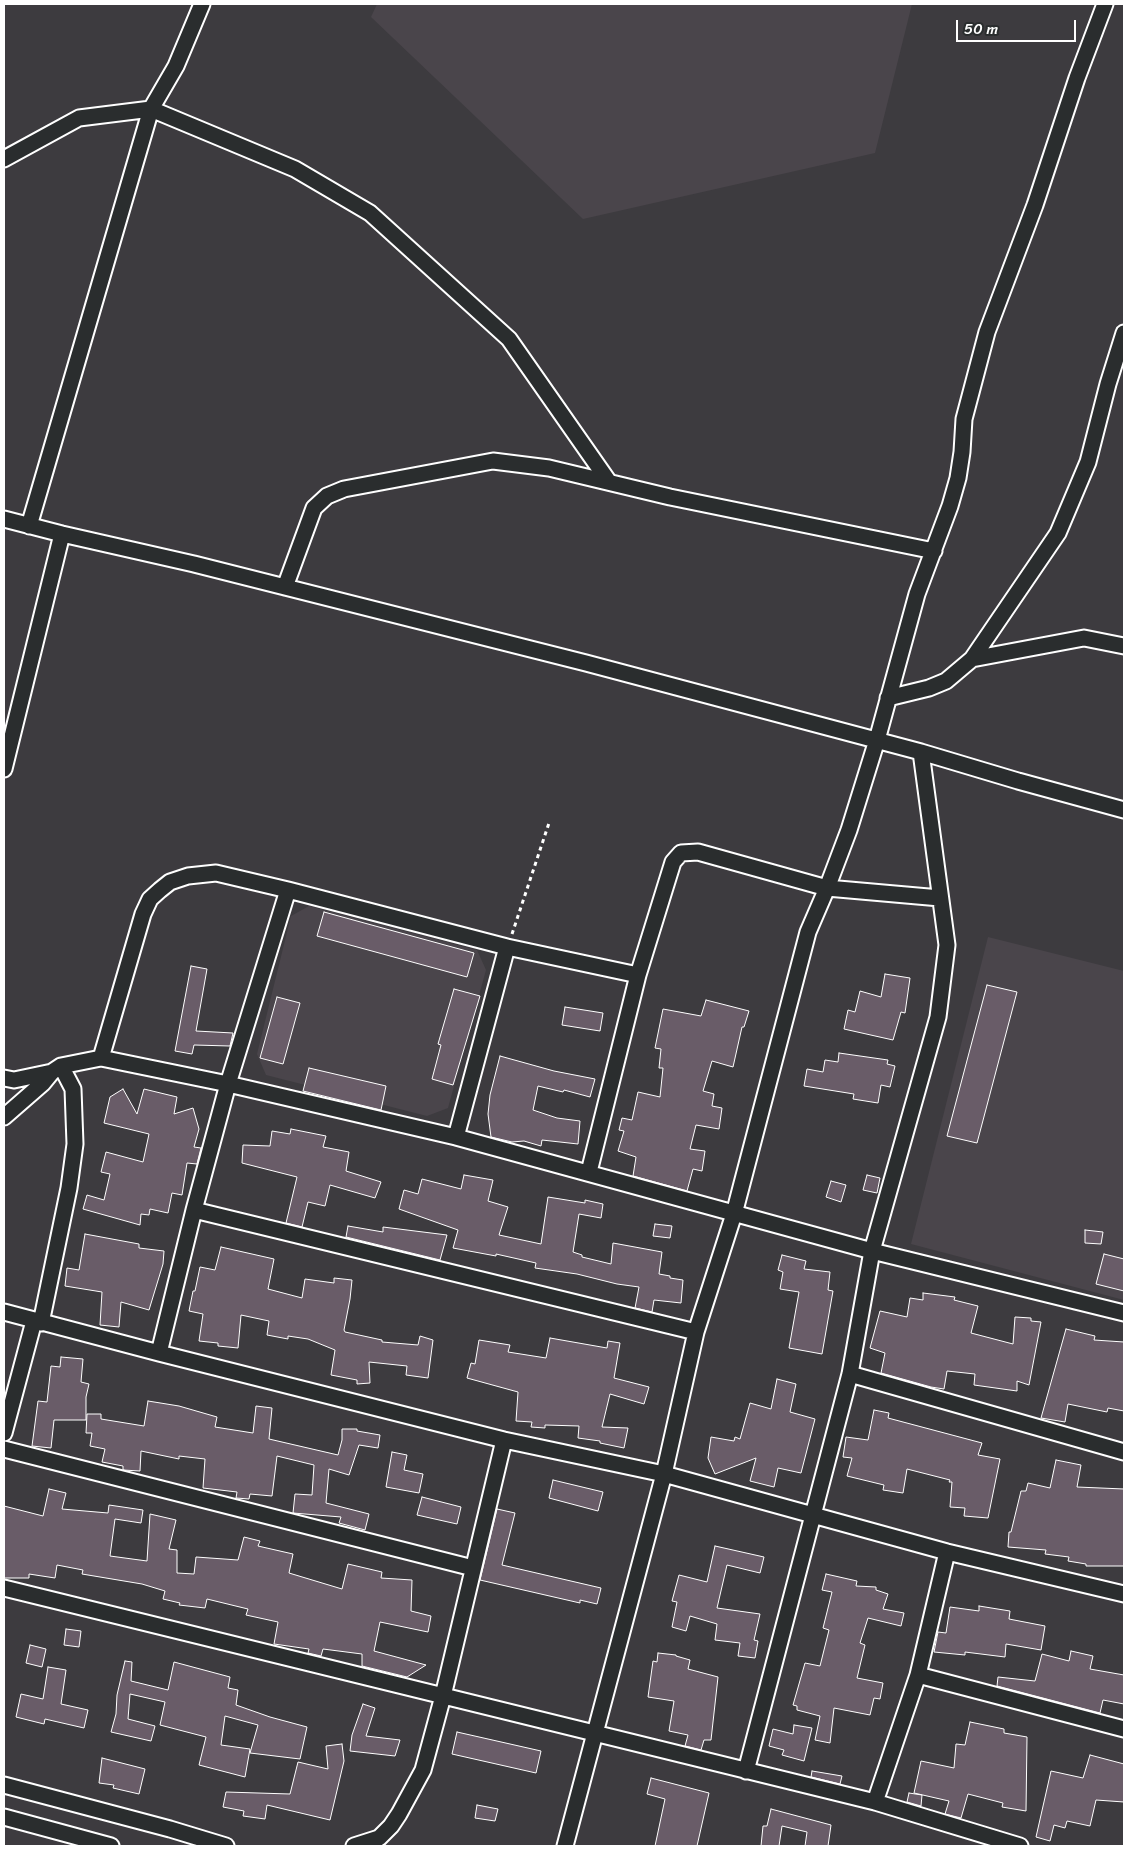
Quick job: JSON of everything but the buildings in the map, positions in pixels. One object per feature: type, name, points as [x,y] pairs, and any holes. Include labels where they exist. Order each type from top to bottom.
[{"type":"street","points":[[29,526],[151,109],[176,66],[202,4]]},
{"type":"street","points":[[565,1846],[664,1474],[696,1332],[734,1214],[808,932],[849,830],[877,740],[917,594],[934,551],[958,478],[964,419],[986,332],[1035,205],[1077,78],[1105,4]]},
{"type":"street","points":[[4,159],[79,118],[151,109],[295,169],[370,213],[509,339],[609,482]]},
{"type":"street","points":[[888,698],[929,688],[946,681],[972,659],[1058,533],[1088,462],[1108,384],[1124,333]]},
{"type":"street","points":[[285,587],[314,508],[326,496],[344,489],[493,461],[549,468],[670,497],[934,551]]},
{"type":"street","points":[[4,519],[194,564],[586,663],[921,752],[1124,810]]},
{"type":"street","points":[[4,769],[62,534]]},
{"type":"street","points":[[972,659],[1084,638],[1124,646]]},
{"type":"street","points":[[746,1771],[850,1374],[872,1251],[938,1016],[947,945],[921,752]]},
{"type":"street","points":[[589,1172],[638,976],[673,862],[681,852],[698,852],[827,888],[940,898]]},
{"type":"street","points":[[101,1058],[142,914],[150,899],[160,890],[170,882],[188,876],[216,873],[507,947],[638,976]]},
{"type":"street","points":[[159,1353],[194,1210],[228,1084],[288,890]]},
{"type":"street","points":[[456,1137],[507,947]]},
{"type":"street","points":[[4,1078],[14,1080],[83,1060],[101,1058],[228,1084],[456,1137],[872,1251],[1124,1313]]},
{"type":"street","points":[[4,1117],[57,1069]]},
{"type":"street","points":[[4,1433],[37,1322],[69,1188],[75,1144],[73,1089],[57,1069]]},
{"type":"street","points":[[194,1210],[696,1332]]},
{"type":"street","points":[[4,1312],[37,1322],[504,1440],[664,1474],[947,1552],[1124,1594]]},
{"type":"street","points":[[850,1374],[1124,1452]]},
{"type":"street","points":[[354,1846],[379,1838],[399,1814],[423,1770],[443,1696],[504,1440]]},
{"type":"street","points":[[4,1449],[473,1568]]},
{"type":"street","points":[[875,1802],[918,1675],[947,1552]]},
{"type":"street","points":[[4,1588],[875,1802],[999,1844],[1020,1846]]},
{"type":"street","points":[[918,1675],[1124,1729]]},
{"type":"street","points":[[4,1785],[170,1829],[226,1846]]},
{"type":"street","points":[[4,1817],[110,1846]]},
{"type":"path","points":[[507,947],[549,823]]},
{"type":"shaded area","points":[[377,4],[912,4],[875,153],[583,219],[371,17]]},
{"type":"shaded area","points":[[309,906],[477,950],[486,970],[448,1108],[427,1116],[266,1075],[257,1054],[291,916]]},
{"type":"shaded area","points":[[988,937],[1124,971],[1124,1300],[911,1244]]}]
